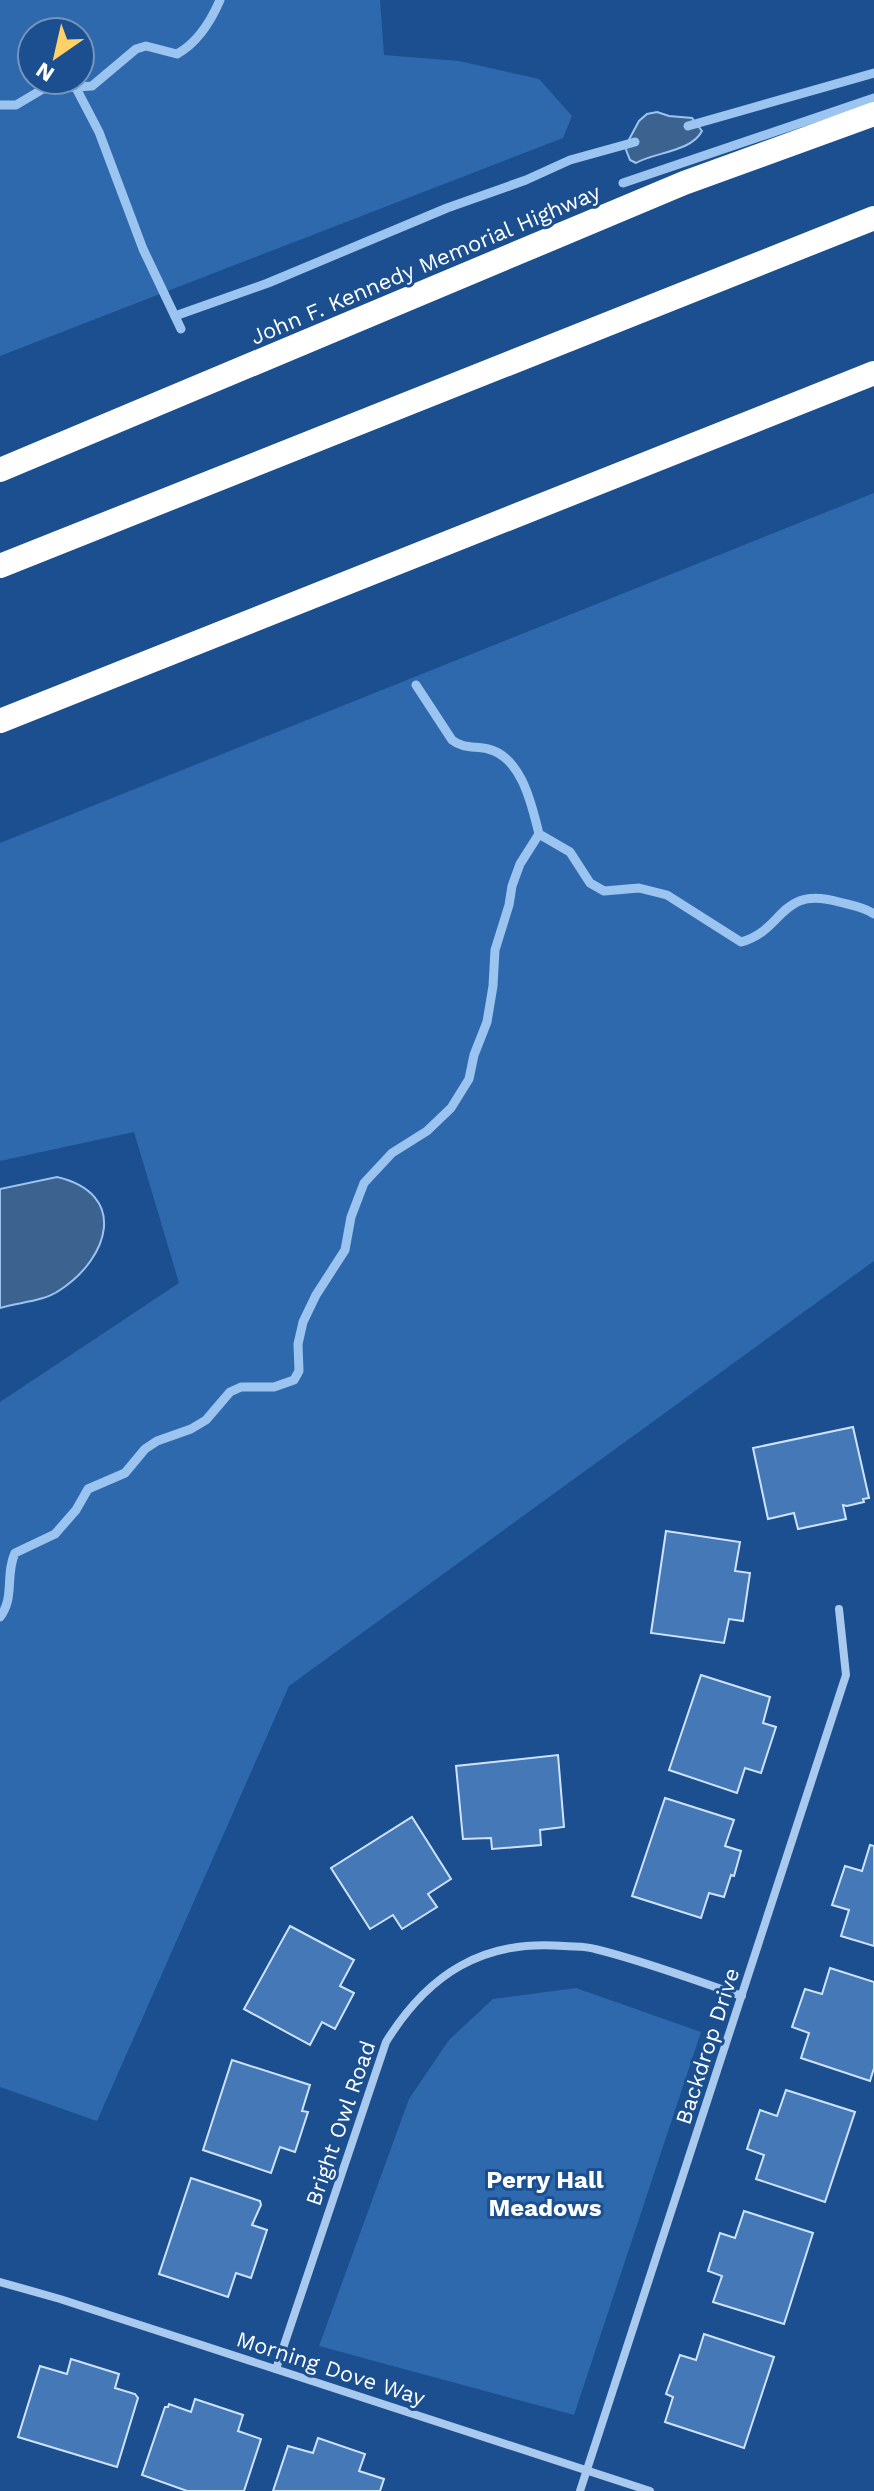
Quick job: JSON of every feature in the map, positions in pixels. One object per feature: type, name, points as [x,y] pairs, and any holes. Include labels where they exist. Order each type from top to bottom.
[{"type":"highway","name":"John F. Kennedy Memorial Highway","points":[[0,470],[684,183],[874,114]]},
{"type":"highway","points":[[0,566],[874,218]]},
{"type":"highway","points":[[0,721],[874,373]]},
{"type":"street","name":"Backdrop Drive","points":[[580,2491],[846,1675],[839,1609]]},
{"type":"street","name":"Bright Owl Road","points":[[276,2369],[386,2042],[403,2015],[424,1991],[460,1966],[497,1949],[546,1944],[593,1948],[742,1996]]},
{"type":"street","name":"Morning Dove Way","points":[[0,2282],[650,2491]]},
{"type":"shaded area","points":[[0,0],[380,0],[384,55],[459,61],[539,79],[572,116],[563,138],[0,356]]},
{"type":"shaded area","points":[[657,112],[692,118],[702,131],[690,143],[636,163],[630,160],[625,147],[639,121],[647,114]]},
{"type":"shaded area","points":[[874,493],[874,1261],[289,1686],[97,2121],[0,2087],[0,1402],[179,1283],[134,1132],[0,1161],[0,843]]},
{"type":"shaded area","points":[[57,1177],[80,1185],[95,1197],[103,1212],[104,1228],[100,1245],[77,1277],[60,1290],[39,1299],[0,1308],[0,1189]]},
{"type":"shaded area","points":[[576,1988],[701,2032],[574,2415],[319,2346],[409,2099],[449,2040],[493,1999]]},
{"type":"building","points":[[853,1427],[869,1498],[863,1499],[864,1502],[843,1505],[846,1519],[798,1529],[794,1513],[768,1519],[753,1448]]},
{"type":"building","points":[[666,1531],[740,1542],[735,1571],[750,1573],[743,1621],[729,1619],[724,1643],[651,1633]]},
{"type":"building","points":[[701,1675],[770,1697],[763,1723],[776,1727],[761,1773],[745,1768],[737,1793],[669,1770]]},
{"type":"building","points":[[558,1755],[564,1827],[540,1830],[541,1845],[492,1849],[491,1838],[463,1839],[456,1766]]},
{"type":"building","points":[[665,1798],[734,1820],[725,1846],[741,1851],[734,1876],[731,1875],[724,1897],[709,1893],[701,1918],[632,1896]]},
{"type":"building","points":[[412,1817],[451,1879],[428,1894],[437,1907],[402,1929],[393,1915],[370,1929],[331,1868]]},
{"type":"building","points":[[870,1845],[874,1846],[874,1946],[841,1936],[849,1910],[832,1905],[845,1866],[862,1871]]},
{"type":"building","points":[[290,1926],[354,1960],[340,1986],[354,1993],[335,2029],[322,2022],[310,2045],[244,2009]]},
{"type":"building","points":[[830,1968],[874,1982],[874,2068],[870,2081],[801,2058],[809,2033],[792,2027],[805,1989],[822,1994]]},
{"type":"building","points":[[232,2060],[310,2085],[302,2111],[308,2112],[295,2152],[280,2147],[271,2173],[203,2150]]},
{"type":"building","points":[[786,2090],[855,2112],[825,2202],[756,2179],[764,2155],[747,2149],[760,2110],[777,2116]]},
{"type":"building","points":[[191,2178],[260,2201],[252,2225],[267,2230],[251,2278],[236,2273],[228,2297],[159,2274]]},
{"type":"building","points":[[744,2211],[813,2233],[784,2324],[713,2302],[722,2276],[708,2271],[720,2233],[735,2238]]},
{"type":"building","points":[[704,2334],[774,2357],[744,2448],[665,2422],[673,2397],[666,2394],[680,2355],[696,2360]]},
{"type":"building","points":[[71,2359],[119,2374],[115,2388],[135,2394],[138,2398],[117,2467],[18,2437],[40,2366],[67,2374]]},
{"type":"building","points":[[195,2399],[243,2415],[238,2431],[261,2439],[244,2491],[187,2491],[142,2475],[165,2407],[169,2404],[191,2412]]},
{"type":"building","points":[[318,2438],[365,2454],[359,2471],[384,2479],[380,2491],[273,2491],[288,2446],[313,2453]]},
{"type":"waterway","points":[[0,105],[16,105],[43,89],[92,86],[136,49],[146,46],[177,54],[203,31],[220,0]]},
{"type":"waterway","points":[[688,126],[874,73]]},
{"type":"waterway","points":[[80,96],[99,132],[143,249],[181,329]]},
{"type":"waterway","points":[[623,183],[874,98]]},
{"type":"waterway","points":[[175,316],[268,283],[570,160],[635,142]]},
{"type":"waterway","points":[[416,685],[452,740],[465,746],[488,749],[509,762],[524,784],[539,834],[570,852],[590,883],[604,891],[639,888],[667,895],[741,942],[755,936],[793,904],[805,899],[839,902],[874,914]]},
{"type":"waterway","points":[[0,1617],[9,1594],[15,1553],[55,1534],[76,1510],[88,1489],[125,1473],[145,1449],[157,1441],[206,1420],[230,1392],[241,1387],[274,1387],[294,1380],[299,1371],[298,1344],[303,1322],[345,1250],[351,1217],[364,1183],[392,1153],[427,1131],[451,1108],[469,1079],[474,1055],[487,1022],[495,950],[512,886],[520,864],[539,834]]},
{"type":"district","name":"Perry Hall Meadows","points":[[545,2194]]}]
